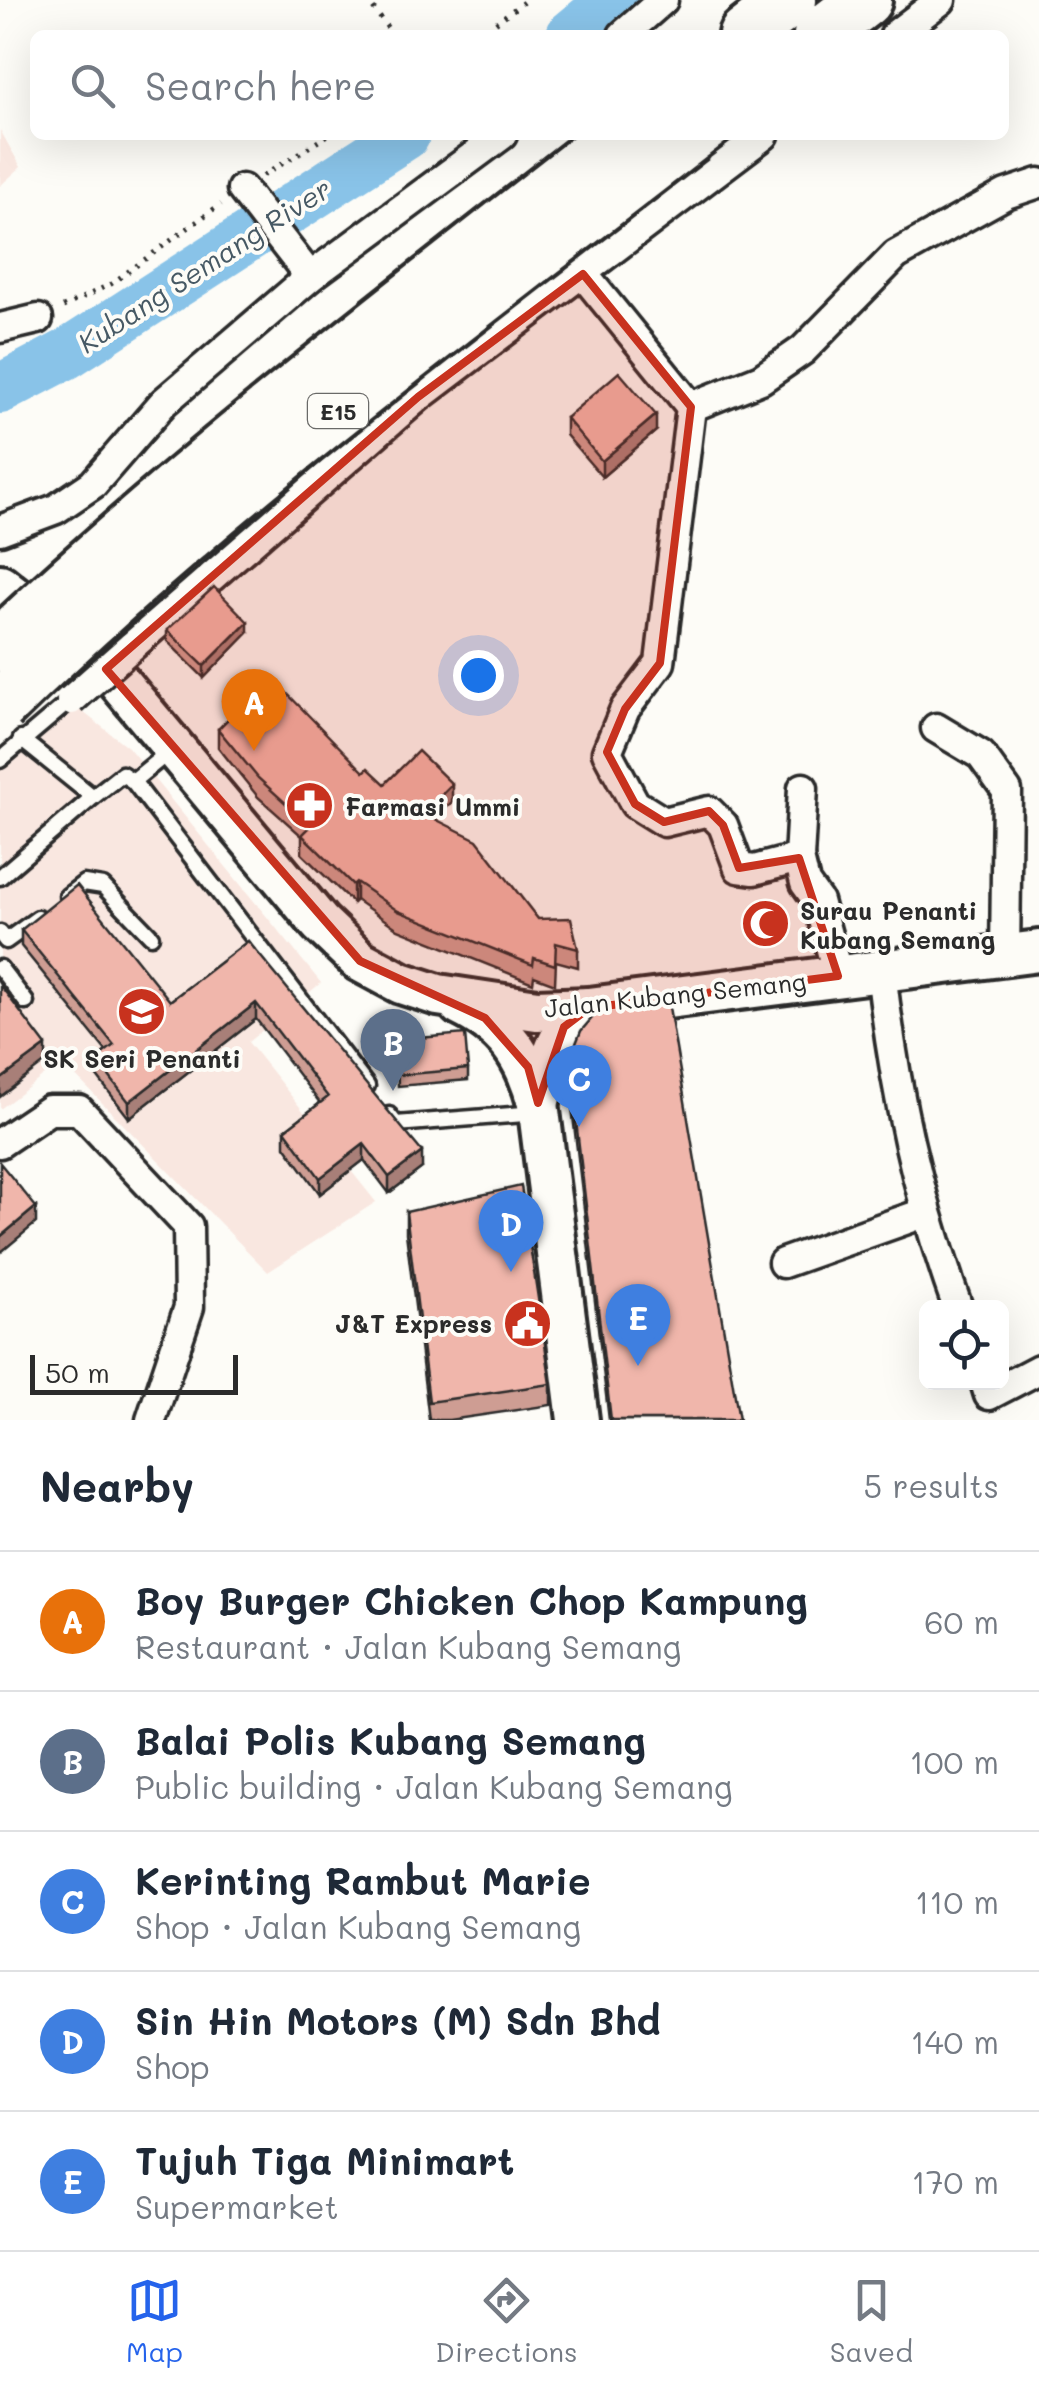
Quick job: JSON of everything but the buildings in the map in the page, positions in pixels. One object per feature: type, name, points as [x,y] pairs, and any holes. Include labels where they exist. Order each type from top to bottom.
[{"type":"highway","points":[[751,30],[790,0]]},
{"type":"highway","points":[[827,30],[866,0]]},
{"type":"highway","name":"E15","points":[[0,645],[93,558],[218,452],[612,140]]},
{"type":"highway","name":"E15","points":[[10,722],[124,588],[246,486],[686,140]]},
{"type":"main road","name":"Jalan Kubang Semang","points":[[0,585],[113,675],[320,923],[360,961],[400,984],[438,995],[537,1010],[589,1008],[1022,953]]},
{"type":"main road","points":[[438,995],[485,1018],[507,1036],[528,1067],[538,1108],[578,1420]]},
{"type":"main road","points":[[538,1108],[552,1051],[564,1027],[589,1008]]},
{"type":"street","points":[[629,30],[663,0]]},
{"type":"street","points":[[902,30],[941,0]]},
{"type":"street","points":[[0,530],[56,508],[92,484],[164,402],[310,277],[495,140]]},
{"type":"street","points":[[71,700],[418,397],[757,140]]},
{"type":"street","points":[[690,407],[760,379],[804,350],[896,255],[1006,194],[1039,183]]},
{"type":"street","points":[[247,195],[310,277]]},
{"type":"street","points":[[582,274],[690,407],[660,663],[624,709],[608,752],[635,804],[664,822],[709,811],[723,825],[739,868],[754,870],[799,858]]},
{"type":"street","points":[[0,328],[38,318]]},
{"type":"street","points":[[936,728],[982,755],[1007,791],[1022,953]]},
{"type":"street","points":[[802,788],[799,858],[804,883],[818,900],[838,976]]},
{"type":"street","points":[[880,971],[893,1074],[924,1213],[955,1300]]},
{"type":"street","points":[[0,1143],[49,1110],[79,1110],[188,1226],[189,1307],[151,1420]]},
{"type":"street","points":[[784,1263],[924,1213]]},
{"type":"street","points":[[1009,1386],[1039,1369]]},
{"type":"lane","points":[[10,722],[71,700]]},
{"type":"lane","points":[[0,760],[10,722]]},
{"type":"lane","points":[[10,722],[93,797]]},
{"type":"lane","points":[[133,781],[175,747]]},
{"type":"lane","points":[[0,877],[122,774],[133,781],[372,1093]]},
{"type":"lane","points":[[2,940],[84,883],[103,886],[150,936]]},
{"type":"lane","points":[[239,948],[254,937]]},
{"type":"lane","points":[[0,968],[26,1002]]},
{"type":"lane","points":[[384,1109],[396,1124],[538,1108]]},
{"type":"path","points":[[367,0],[389,30]]},
{"type":"path","points":[[485,30],[526,0]]},
{"type":"path","points":[[38,318],[112,284],[247,195],[321,140]]},
{"type":"highlighted area","points":[[583,274],[691,407],[660,663],[625,709],[607,752],[635,804],[664,822],[709,811],[723,825],[739,868],[799,858],[838,976],[589,1008],[564,1027],[538,1103],[528,1067],[485,1018],[360,961],[106,669],[418,397]]},
{"type":"shaded area","points":[[0,130],[21,167],[0,186]]},
{"type":"shaded area","name":"SK Seri Penanti","points":[[61,695],[128,747],[321,983],[248,1042],[376,1202],[268,1272],[62,1062],[0,1109],[0,754]]},
{"type":"waterway","name":"Kubang Semang River","points":[[577,30],[613,0]]},
{"type":"waterway","name":"Kubang Semang River","points":[[0,389],[67,354],[397,140]]},
{"type":"place","name":"Boy Burger Chicken Chop Kampung","points":[[254,751]]},
{"type":"place","name":"Farmasi Ummi","points":[[310,806]]},
{"type":"place","name":"Surau Penanti Kubang Semang","points":[[765,924]]},
{"type":"place","name":"SK Seri Penanti","points":[[142,1012]]},
{"type":"place","name":"Balai Polis Kubang Semang","points":[[393,1091]]},
{"type":"place","name":"Kerinting Rambut Marie","points":[[579,1127]]},
{"type":"place","name":"Sin Hin Motors (M) Sdn Bhd","points":[[511,1272]]},
{"type":"place","name":"J&T Express","points":[[527,1323]]},
{"type":"place","name":"Tujuh Tiga Minimart","points":[[638,1366]]}]
